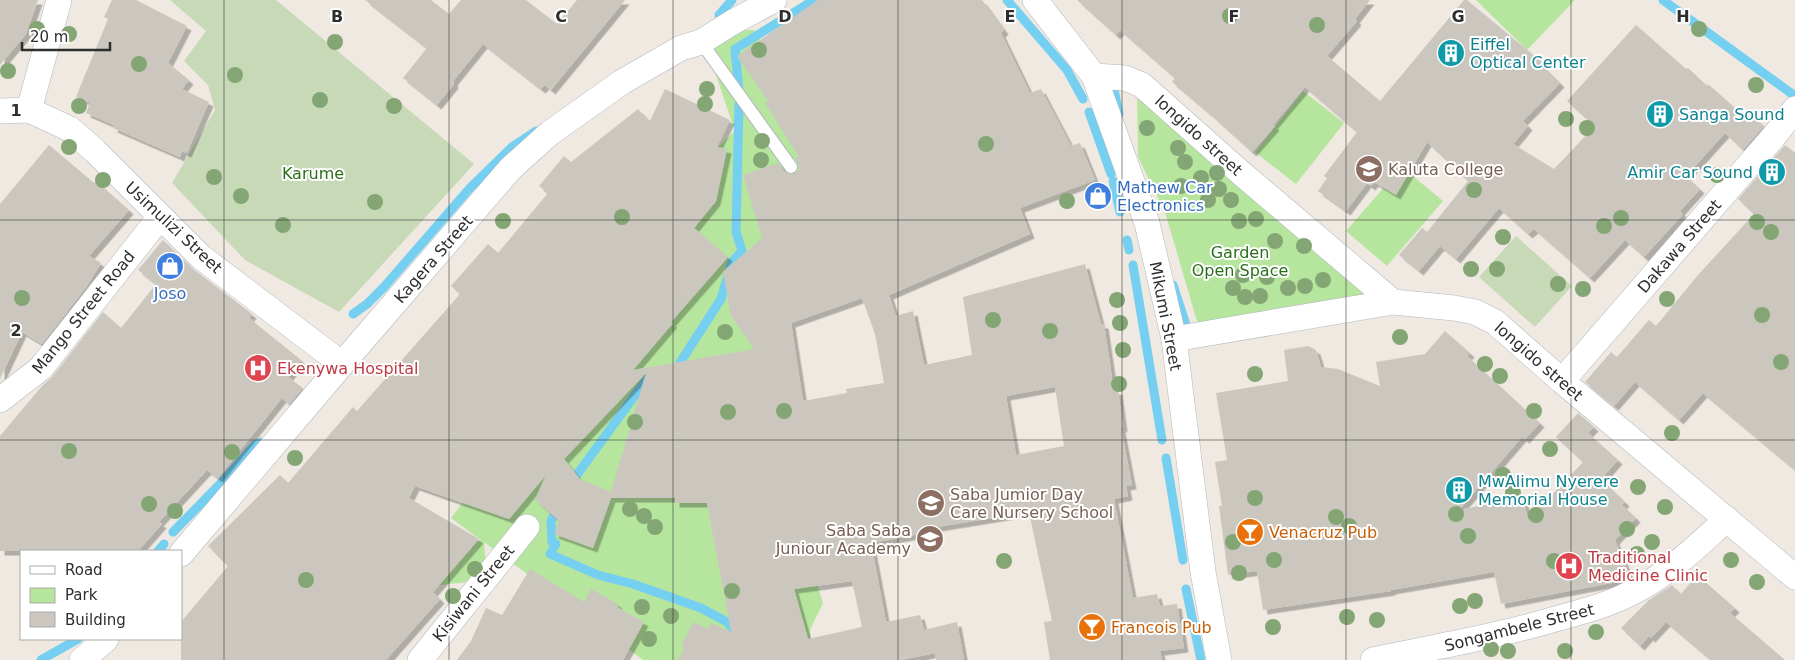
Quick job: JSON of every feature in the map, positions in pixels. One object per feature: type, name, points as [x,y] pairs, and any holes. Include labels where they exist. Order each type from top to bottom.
[{"type":"street","points":[[29,110],[59,0]]},
{"type":"street","name":"Kagera Street","points":[[182,553],[511,168],[550,133],[622,82],[681,48],[701,42],[774,0]]},
{"type":"street","name":"Mikumi Street","points":[[1035,0],[1094,76],[1147,223],[1174,340],[1202,572],[1219,660]]},
{"type":"street","name":"longido street","points":[[1094,76],[1125,78],[1142,86],[1393,302],[1475,312],[1495,322],[1562,381],[1795,577]]},
{"type":"street","name":"Dakawa Street","points":[[1562,381],[1775,135],[1795,109]]},
{"type":"street","name":"Usimulizi Street","points":[[0,111],[29,110],[70,129],[95,151],[201,257],[342,364]]},
{"type":"street","name":"Mango Street Road","points":[[0,400],[41,368],[160,217]]},
{"type":"street","points":[[1174,340],[1393,302]]},
{"type":"street","name":"Songambele Street","points":[[1373,660],[1532,626],[1596,608],[1632,593],[1661,575],[1727,519]]},
{"type":"street","name":"Kisiwani Street","points":[[420,660],[527,527]]},
{"type":"street","points":[[82,660],[105,640]]},
{"type":"lane","points":[[701,42],[791,166]]},
{"type":"green space","name":"Karume","points":[[170,0],[276,0],[474,164],[339,312],[245,260],[172,183],[215,110],[208,85],[184,61],[206,31]]},
{"type":"green space","points":[[1476,0],[1575,0],[1527,50]]},
{"type":"green space","points":[[754,30],[810,118],[823,213],[734,462],[813,571],[823,603],[810,630],[812,659],[814,660],[643,660],[484,542],[487,580],[402,589],[397,550],[481,540],[451,518],[535,406],[693,170],[735,131],[701,31]]},
{"type":"green space","name":"Garden Open Space","points":[[1137,89],[1368,298],[1199,328],[1165,212],[1138,157]]},
{"type":"green space","points":[[1303,91],[1344,123],[1296,184],[1255,152]]},
{"type":"green space","points":[[1402,167],[1443,201],[1387,266],[1346,231]]},
{"type":"green space","points":[[1516,236],[1572,286],[1535,327],[1479,277]]},
{"type":"building","points":[[0,0],[38,0],[26,34],[0,65]]},
{"type":"building","points":[[112,0],[136,0],[187,26],[168,63],[189,80],[182,89],[209,102],[187,153],[182,151],[180,157],[113,128],[114,125],[86,113],[90,103],[76,97],[108,19],[104,17]]},
{"type":"building","points":[[365,0],[431,0],[449,14],[461,0],[526,0],[557,24],[577,0],[625,0],[551,90],[545,85],[541,89],[483,44],[437,105],[403,78],[427,48]]},
{"type":"building","points":[[818,0],[982,0],[1004,30],[1001,33],[1030,93],[1041,89],[1071,146],[1080,143],[1095,180],[1020,208],[1030,234],[889,295],[896,316],[913,311],[924,365],[972,355],[963,297],[1085,264],[1101,324],[1104,324],[1114,391],[1118,390],[1123,427],[1121,428],[1132,485],[1126,486],[1128,496],[1114,499],[1133,598],[1157,594],[1160,606],[1177,604],[1184,648],[1160,651],[1162,660],[1050,660],[1044,622],[1052,621],[1029,512],[931,528],[931,532],[871,543],[886,622],[920,615],[924,630],[957,622],[964,660],[936,660],[935,653],[901,660],[678,660],[684,648],[681,646],[693,622],[708,629],[711,623],[731,632],[707,503],[675,503],[675,498],[611,498],[593,548],[554,534],[559,521],[535,500],[546,475],[509,519],[415,486],[409,498],[479,539],[433,592],[440,599],[386,660],[181,660],[182,621],[228,566],[208,546],[280,475],[288,483],[353,407],[357,411],[460,294],[451,286],[488,244],[498,253],[548,193],[539,186],[564,156],[571,162],[638,109],[650,121],[665,89],[730,120],[717,147],[727,149],[716,201],[694,228],[728,257],[671,322],[673,323],[633,370],[754,349],[731,316],[723,272],[762,238],[743,175],[778,163],[785,172],[792,175],[799,170],[795,158],[799,157],[765,103],[768,101],[737,56]],"holes":[[[862,298],[875,334],[884,383],[846,389],[847,393],[803,401],[791,323]],[[646,373],[611,492],[580,479],[564,459]],[[1055,387],[1064,446],[1016,455],[1006,396]],[[852,581],[862,627],[808,639],[794,589]]]},
{"type":"building","points":[[1077,0],[1370,0],[1355,19],[1357,21],[1327,56],[1380,101],[1464,0],[1467,0],[1537,58],[1560,83],[1523,121],[1528,126],[1513,144],[1554,169],[1595,126],[1567,101],[1636,25],[1744,116],[1748,112],[1764,126],[1743,150],[1725,133],[1686,176],[1700,189],[1680,211],[1683,214],[1644,257],[1625,240],[1590,278],[1534,229],[1528,234],[1499,208],[1456,259],[1440,246],[1419,271],[1399,255],[1422,228],[1427,232],[1468,181],[1427,142],[1396,195],[1374,182],[1371,186],[1367,183],[1346,211],[1318,191],[1327,178],[1324,176],[1357,132],[1305,87],[1252,152],[1172,82],[1175,78],[1120,30],[1116,35]]},
{"type":"building","points":[[49,145],[94,183],[96,181],[129,210],[89,256],[101,263],[87,286],[42,344],[22,332],[0,379],[0,204]]},
{"type":"building","points":[[1785,145],[1795,153],[1795,470],[1703,393],[1679,420],[1635,382],[1614,406],[1585,382],[1611,352],[1617,357],[1649,320],[1656,326],[1698,275],[1754,214],[1738,199]]},
{"type":"building","points":[[163,240],[192,268],[252,314],[249,318],[301,360],[288,377],[303,388],[289,404],[282,398],[218,478],[207,470],[159,522],[162,524],[139,550],[0,551],[0,436],[42,386],[52,377],[103,312],[121,328],[156,284],[138,270]]},
{"type":"building","points":[[1445,331],[1470,353],[1467,356],[1540,423],[1525,439],[1522,437],[1459,510],[1523,497],[1528,520],[1583,462],[1556,437],[1578,413],[1594,427],[1588,433],[1618,460],[1601,479],[1625,502],[1622,505],[1636,518],[1615,540],[1630,577],[1622,581],[1501,604],[1494,572],[1391,591],[1263,610],[1257,571],[1228,575],[1219,506],[1222,506],[1215,462],[1227,460],[1216,393],[1288,381],[1284,350],[1308,346],[1316,350],[1321,367],[1338,369],[1380,386],[1376,362],[1425,354]]},
{"type":"building","points":[[530,569],[584,602],[591,589],[618,604],[617,607],[644,622],[623,660],[457,660],[471,641],[486,608],[502,615]]},
{"type":"building","points":[[1697,575],[1735,608],[1730,613],[1785,660],[1711,660],[1666,622],[1651,638],[1649,636],[1640,646],[1621,628],[1649,600],[1672,585],[1681,594]]},
{"type":"waterway","points":[[720,18],[719,15],[732,0]]},
{"type":"waterway","points":[[739,90],[735,49],[814,0]]},
{"type":"waterway","points":[[1007,0],[1067,70],[1083,99]]},
{"type":"waterway","points":[[1663,0],[1795,96]]},
{"type":"waterway","points":[[1112,80],[1119,114]]},
{"type":"waterway","points":[[674,372],[721,299],[732,262],[742,251],[736,232],[739,104]]},
{"type":"waterway","points":[[1089,112],[1111,174]]},
{"type":"waterway","points":[[353,314],[367,304],[384,287],[470,188],[512,147],[536,131]]},
{"type":"waterway","points":[[1113,181],[1120,212]]},
{"type":"waterway","points":[[1127,240],[1129,250]]},
{"type":"waterway","points":[[1133,265],[1162,440]]},
{"type":"waterway","points":[[1173,285],[1187,328]]},
{"type":"waterway","points":[[570,485],[649,376]]},
{"type":"waterway","points":[[173,532],[255,445],[261,442]]},
{"type":"waterway","points":[[1166,458],[1183,560]]},
{"type":"waterway","points":[[558,507],[551,521],[552,542],[556,544],[550,554],[598,575],[633,584],[701,608],[727,622],[735,632]]},
{"type":"waterway","points":[[159,550],[164,544]]},
{"type":"waterway","points":[[1186,589],[1201,660]]},
{"type":"waterway","points":[[41,660],[76,640]]},
{"type":"place","name":"Eiffel Optical Center","points":[[1451,53]]},
{"type":"place","name":"Sanga Sound","points":[[1660,114]]},
{"type":"place","name":"Kaluta College","points":[[1369,169]]},
{"type":"place","name":"Amir Car Sound","points":[[1772,172]]},
{"type":"place","name":"Mathew Car Electronics","points":[[1098,196]]},
{"type":"place","name":"Joso","points":[[170,266]]},
{"type":"place","name":"Ekenywa Hospital","points":[[258,368]]},
{"type":"place","name":"MwAlimu Nyerere Memorial House","points":[[1459,490]]},
{"type":"place","name":"Saba Jumior Day Care Nursery School","points":[[931,503]]},
{"type":"place","name":"Venacruz Pub","points":[[1250,532]]},
{"type":"place","name":"Saba Saba Juniour Academy","points":[[930,539]]},
{"type":"place","name":"Traditional Medicine Clinic","points":[[1569,566]]},
{"type":"place","name":"Francois Pub","points":[[1092,627]]}]
